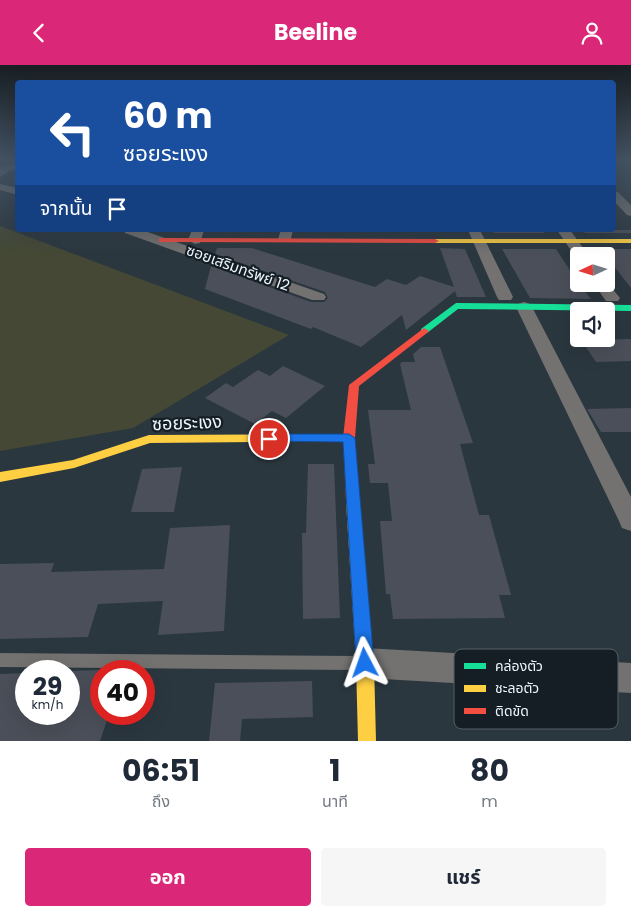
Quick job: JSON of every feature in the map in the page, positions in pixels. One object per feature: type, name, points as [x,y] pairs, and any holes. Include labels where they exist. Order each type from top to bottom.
[{"type":"street","points":[[616,197],[631,212]]},
{"type":"street","name":"ซอยเสริมทรัพย์ 12","points":[[136,232],[318,297]]},
{"type":"street","points":[[162,240],[196,235],[567,235],[631,241]]},
{"type":"street","points":[[476,235],[505,297]]},
{"type":"street","points":[[567,235],[576,247]]},
{"type":"street","points":[[608,293],[612,298]]},
{"type":"street","points":[[368,741],[365,663],[349,438],[354,385],[456,307],[631,308]]},
{"type":"street","points":[[524,307],[631,521]]},
{"type":"street","name":"ซอยระเงง","points":[[0,477],[74,464],[149,439],[349,438]]},
{"type":"street","points":[[365,663],[454,668]]},
{"type":"street","points":[[618,676],[631,677]]},
{"type":"lane","points":[[0,659],[365,663]]},
{"type":"green space","points":[[0,226],[289,335],[133,428],[0,451]]},
{"type":"building","points":[[631,230],[631,233],[584,232]]},
{"type":"building","points":[[493,232],[545,233],[494,233]]},
{"type":"building","points":[[217,248],[252,248],[375,287],[387,279],[406,285],[420,276],[454,287],[440,248],[465,249],[486,297],[457,297],[455,291],[406,330],[402,315],[361,347],[313,327],[311,329],[205,289],[211,266],[311,302],[324,302],[328,298],[325,292],[215,254]]},
{"type":"building","points":[[502,249],[556,249],[570,270],[570,293],[586,293],[591,299],[530,298]]},
{"type":"building","points":[[615,249],[631,249],[631,288],[615,268]]},
{"type":"building","points":[[615,339],[631,339],[631,361],[596,362],[586,347],[615,347]]},
{"type":"building","points":[[421,347],[440,347],[473,443],[460,444],[479,515],[489,515],[511,595],[499,595],[505,618],[393,619],[390,594],[386,594],[380,521],[392,521],[388,483],[370,483],[368,464],[375,464],[368,410],[411,410],[400,364],[402,362],[415,362],[413,354]]},
{"type":"building","points":[[283,366],[325,386],[286,418],[272,411],[255,424],[205,398],[226,383],[233,387],[258,370],[270,376]]},
{"type":"building","points":[[631,408],[631,432],[601,432],[587,409]]},
{"type":"building","points":[[308,464],[334,464],[340,618],[303,619],[302,533],[306,533]]},
{"type":"building","points":[[182,467],[174,512],[131,512],[142,469]]},
{"type":"building","points":[[230,525],[224,631],[158,635],[163,601],[98,604],[88,637],[0,639],[0,564],[54,563],[51,572],[164,569],[170,528]]},
{"type":"building","points":[[90,670],[90,725],[105,725],[100,741],[0,741],[0,674],[15,673],[15,725],[80,725],[80,671]]},
{"type":"building","points":[[312,681],[313,717],[242,719],[240,741],[209,741],[215,683]]},
{"type":"traffic: fast","points":[[424,331],[456,306],[631,308]]},
{"type":"traffic: slow","points":[[435,241],[631,241]]},
{"type":"traffic: slow","points":[[0,477],[74,464],[149,439],[349,438]]},
{"type":"traffic: slow","points":[[353,501],[365,663],[367,741]]},
{"type":"traffic: jam","points":[[162,240],[435,241]]},
{"type":"traffic: jam","points":[[353,501],[349,438],[354,385],[424,331]]},
{"type":"route","points":[[269,439],[349,438],[365,663]]}]
